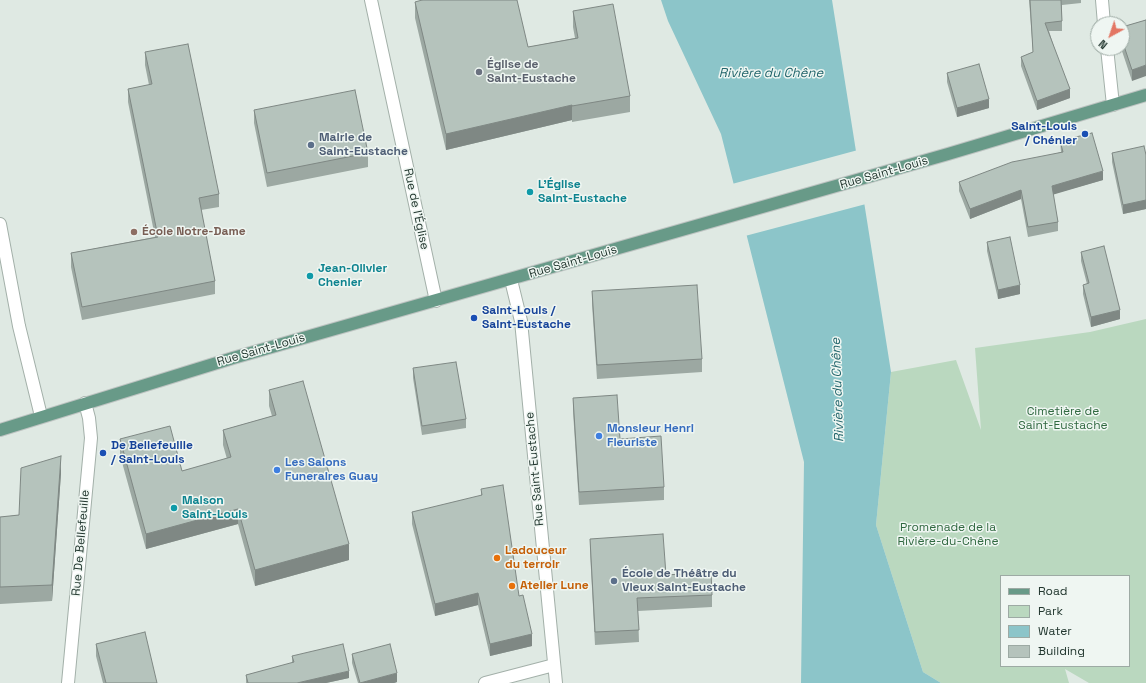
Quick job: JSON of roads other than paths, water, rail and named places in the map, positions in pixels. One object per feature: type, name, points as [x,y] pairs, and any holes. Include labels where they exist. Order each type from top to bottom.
[{"type":"main road","name":"Rue Saint-Louis","points":[[0,430],[41,416],[233,358],[866,178],[1146,95]]},
{"type":"street","name":"Rue de l'Église","points":[[371,0],[436,301]]},
{"type":"street","points":[[1102,0],[1103,16]]},
{"type":"street","points":[[1108,56],[1113,105]]},
{"type":"street","points":[[0,224],[19,326],[41,416]]},
{"type":"street","name":"Rue Saint-Eustache","points":[[511,280],[521,320],[556,683]]},
{"type":"street","name":"Rue De Bellefeuille","points":[[68,683],[91,438],[89,418],[85,403]]},
{"type":"street","points":[[485,683],[554,665]]},
{"type":"water","name":"Rivière du Chêne","points":[[661,0],[832,0],[891,372],[876,525],[923,672],[941,683],[801,683],[804,462],[721,134],[668,21]]},
{"type":"place","name":"Église de Saint-Eustache","points":[[479,72]]},
{"type":"place","name":"Saint-Louis / Chénier","points":[[1085,134]]},
{"type":"place","name":"Mairie de Saint-Eustache","points":[[311,145]]},
{"type":"place","name":"L'Église Saint-Eustache","points":[[530,192]]},
{"type":"place","name":"École Notre-Dame","points":[[134,232]]},
{"type":"place","name":"Jean-Olivier Chenier","points":[[310,276]]},
{"type":"place","name":"Saint-Louis / Saint-Eustache","points":[[474,318]]},
{"type":"place","name":"Monsieur Henri Fleuriste","points":[[599,436]]},
{"type":"place","name":"De Bellefeuille / Saint-Louis","points":[[103,453]]},
{"type":"place","name":"Les Salons Funeraires Guay","points":[[277,470]]},
{"type":"place","name":"Maison Saint-Louis","points":[[174,508]]},
{"type":"place","name":"Ladouceur du terroir","points":[[497,558]]},
{"type":"place","name":"École de Théâtre du Vieux Saint-Eustache","points":[[614,581]]},
{"type":"place","name":"Atelier Lune","points":[[512,586]]},
{"type":"park label","name":"Cimetière de Saint-Eustache","points":[[1063,419]]},
{"type":"park label","name":"Promenade de la Rivière-du-Chêne","points":[[948,535]]}]
